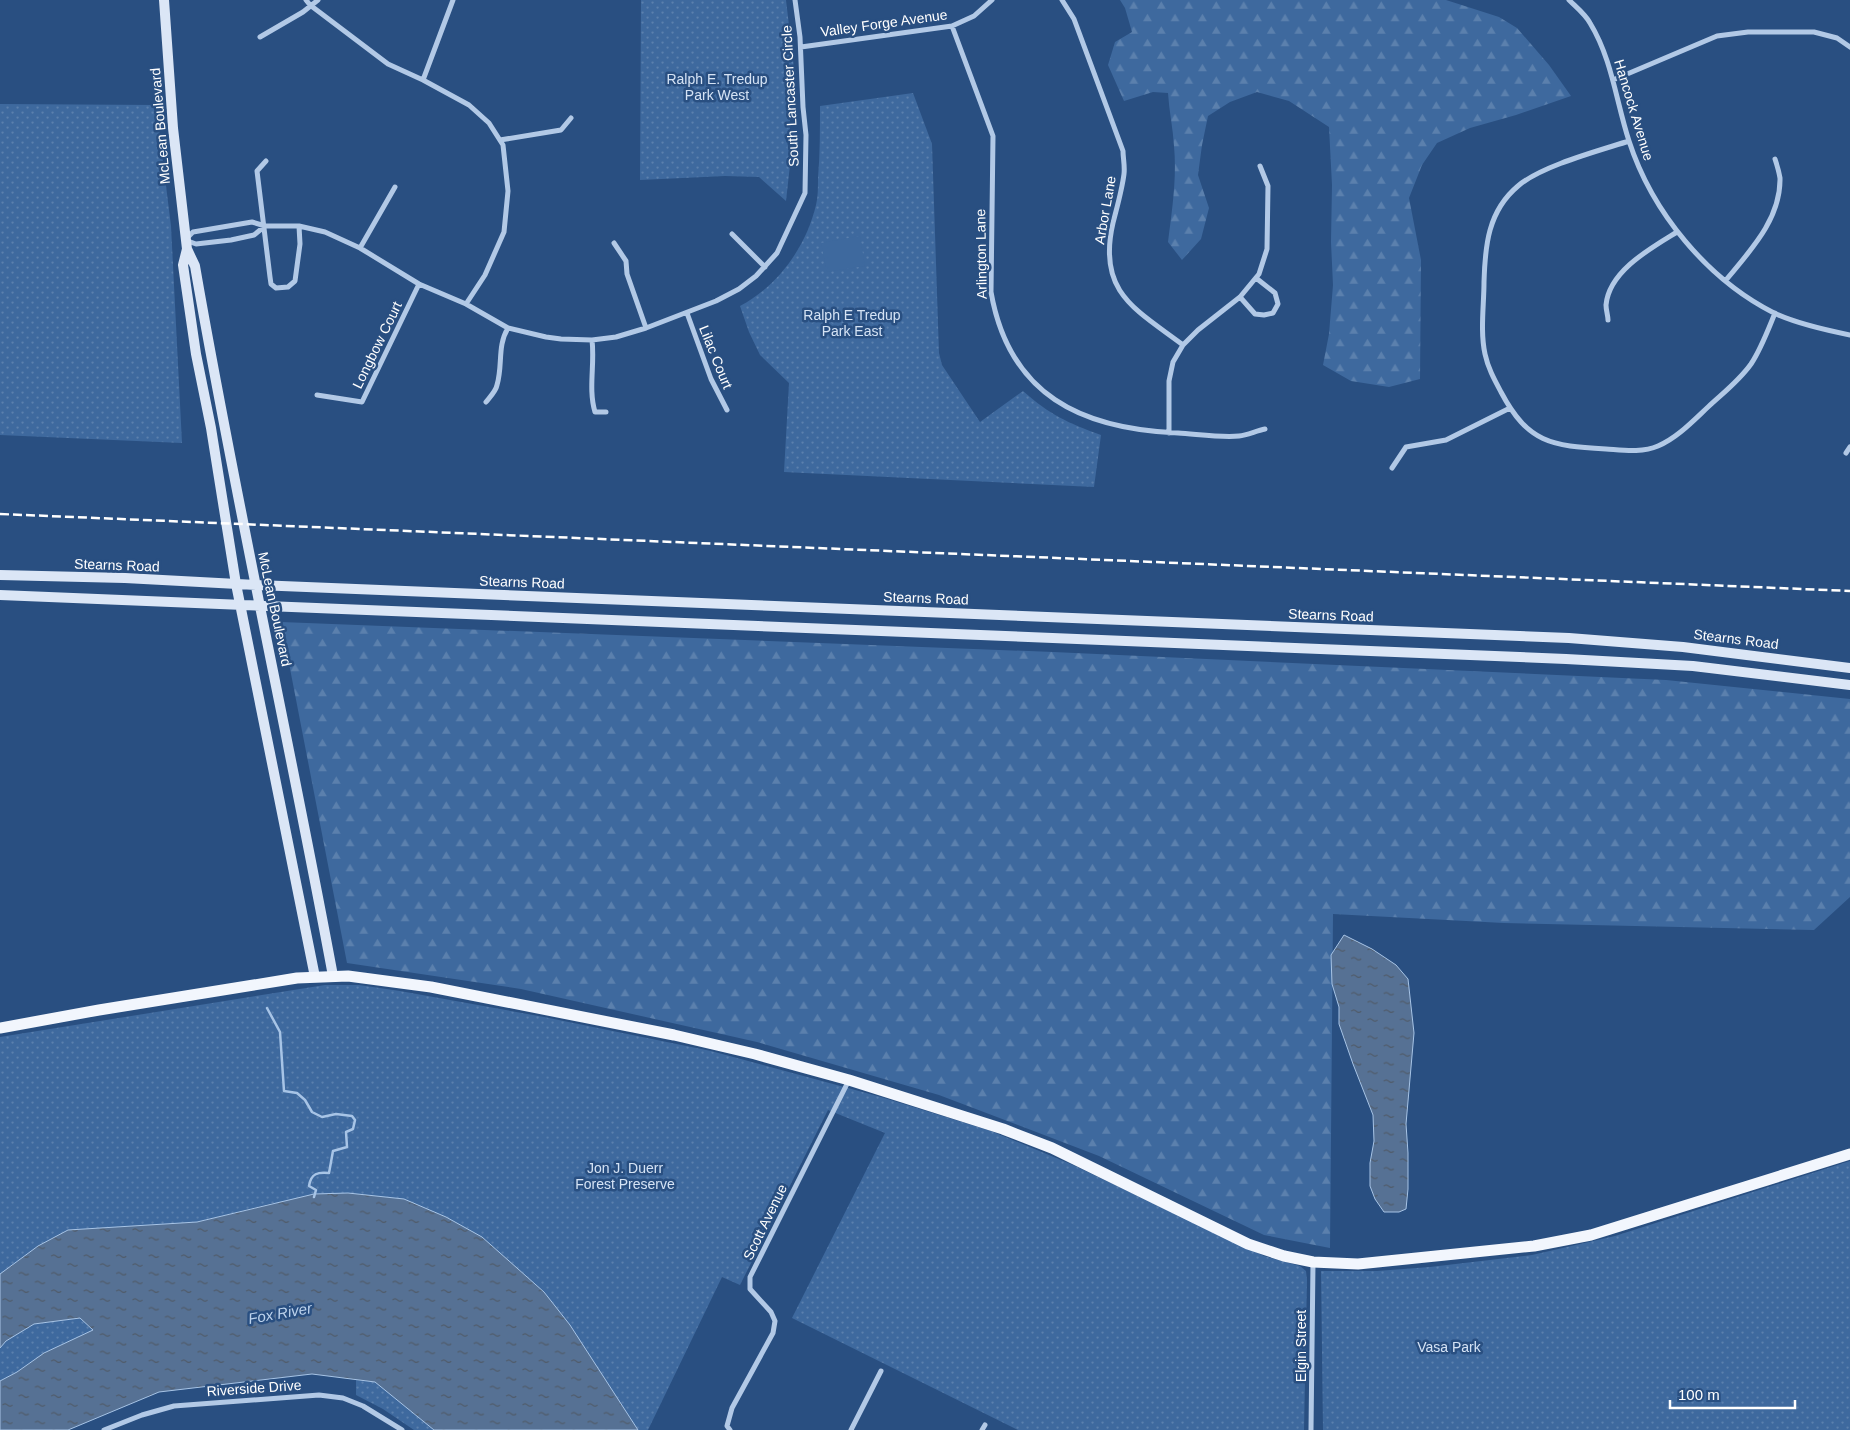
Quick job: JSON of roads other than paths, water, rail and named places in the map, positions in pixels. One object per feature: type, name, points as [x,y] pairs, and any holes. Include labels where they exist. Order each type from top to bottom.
[{"type":"main road","name":"McLean Boulevard","points":[[164,0],[173,128],[186,245],[183,264],[188,300],[236,584],[315,977]]},
{"type":"main road","name":"McLean Boulevard","points":[[186,245],[195,266],[232,473],[257,585],[333,976]]},
{"type":"main road","name":"Stearns Road","points":[[0,574],[1569,638],[1683,647],[1850,668]]},
{"type":"main road","points":[[0,595],[1566,659],[1693,666],[1850,685]]},
{"type":"main road","points":[[0,1028],[297,978],[333,976],[388,980],[431,987],[664,1033],[755,1054],[849,1080],[1003,1129],[1052,1148],[1248,1244],[1284,1256],[1312,1262],[1358,1264],[1534,1246],[1591,1234],[1850,1154]]},
{"type":"street","points":[[308,2],[318,0]]},
{"type":"street","points":[[423,80],[453,0]]},
{"type":"street","name":"South Lancaster Circle","points":[[186,245],[193,232],[252,222],[265,226],[299,226],[326,232],[360,248],[419,284],[466,304],[508,328],[546,338],[592,340],[616,337],[716,302],[738,290],[765,267],[782,243],[804,193],[806,135],[801,47],[795,0]]},
{"type":"street","name":"Valley Forge Avenue","points":[[801,47],[952,26],[974,16],[992,0]]},
{"type":"street","name":"Arbor Lane","points":[[1062,0],[1074,19],[1123,151],[1124,173],[1109,240],[1112,275],[1122,295],[1138,312],[1183,345]]},
{"type":"street","name":"Hancock Avenue","points":[[1570,0],[1588,20],[1596,35],[1613,80],[1629,141],[1649,189],[1677,232],[1701,260],[1755,302],[1775,313],[1850,336]]},
{"type":"street","points":[[260,37],[303,12],[308,2]]},
{"type":"street","points":[[308,2],[388,64],[423,80],[469,105],[489,123],[503,145],[508,191],[504,232],[484,276],[466,304]]},
{"type":"street","name":"Arlington Lane","points":[[952,26],[993,136],[990,292],[995,317],[1015,362],[1036,385],[1065,406],[1085,417],[1113,425],[1141,431],[1238,436],[1264,428]]},
{"type":"street","points":[[1613,80],[1717,36],[1748,32],[1814,32],[1837,38],[1850,47]]},
{"type":"street","points":[[500,140],[562,130],[571,118]]},
{"type":"street","points":[[1629,141],[1535,174],[1516,187],[1506,198],[1492,222],[1488,233],[1485,266],[1483,345],[1492,374],[1517,419],[1537,435],[1551,442],[1570,447],[1643,450],[1657,446],[1676,436],[1741,377],[1752,363],[1775,313]]},
{"type":"street","points":[[1726,280],[1761,237],[1775,207],[1780,178],[1775,159]]},
{"type":"street","points":[[266,161],[257,171],[272,284],[278,288],[288,286],[295,281],[300,244],[299,226]]},
{"type":"street","points":[[1169,433],[1169,381],[1173,362],[1183,345],[1198,330],[1240,297],[1256,278],[1267,249],[1268,186],[1260,166]]},
{"type":"street","points":[[360,248],[395,187]]},
{"type":"street","name":"South Lancaster Circle","points":[[186,245],[231,240],[254,235],[265,226]]},
{"type":"street","points":[[1608,320],[1606,305],[1611,288],[1626,267],[1677,232]]},
{"type":"street","points":[[732,234],[765,267]]},
{"type":"street","points":[[614,243],[626,261],[627,274],[646,328]]},
{"type":"street","points":[[1240,297],[1255,314],[1273,313],[1278,304],[1275,294],[1256,278]]},
{"type":"street","name":"Longbow Court","points":[[316,394],[362,402],[419,284]]},
{"type":"street","name":"Lilac Court","points":[[687,313],[711,379],[727,410]]},
{"type":"street","points":[[486,402],[498,384],[500,348],[508,328]]},
{"type":"street","points":[[592,340],[594,351],[591,401],[595,412],[606,412]]},
{"type":"street","points":[[1392,468],[1406,446],[1446,440],[1510,408]]},
{"type":"street","points":[[1846,453],[1850,447]]},
{"type":"street","name":"Scott Avenue","points":[[728,1428],[732,1408],[773,1333],[775,1321],[771,1312],[750,1288],[750,1278],[849,1080]]},
{"type":"street","name":"Elgin Street","points":[[1311,1430],[1312,1262]]},
{"type":"street","points":[[851,1430],[881,1371]]},
{"type":"street","name":"Riverside Drive","points":[[104,1430],[142,1415],[174,1406],[319,1394],[343,1398],[402,1430]]},
{"type":"water","points":[[1344,935],[1372,949],[1396,965],[1408,979],[1414,1033],[1406,1124],[1408,1189],[1406,1209],[1399,1212],[1384,1212],[1375,1199],[1370,1186],[1370,1163],[1374,1141],[1373,1115],[1339,1024],[1339,1007],[1332,984],[1331,955]]},
{"type":"water","name":"Fox River","points":[[348,1193],[404,1199],[446,1217],[482,1237],[544,1292],[570,1325],[638,1430],[434,1430],[375,1382],[312,1374],[159,1392],[68,1430],[0,1430],[0,1381],[17,1372],[44,1353],[93,1330],[80,1318],[34,1324],[6,1341],[0,1348],[0,1274],[38,1246],[68,1230],[197,1222],[314,1194]]},
{"type":"waterway","points":[[267,1008],[280,1032],[284,1091],[297,1093],[305,1100],[312,1112],[322,1117],[336,1114],[352,1116],[355,1120],[353,1129],[346,1132],[347,1147],[333,1151],[329,1173],[318,1173],[311,1178],[309,1186],[316,1190],[314,1197]]},
{"type":"railway","points":[[0,514],[1850,591]]},
{"type":"park label","name":"Ralph E. Tredup Park West","points":[[717,88]]},
{"type":"park label","name":"Ralph E Tredup Park East","points":[[852,324]]},
{"type":"park label","name":"Jon J. Duerr Forest Preserve","points":[[625,1176]]},
{"type":"park label","name":"Vasa Park","points":[[1449,1347]]}]
